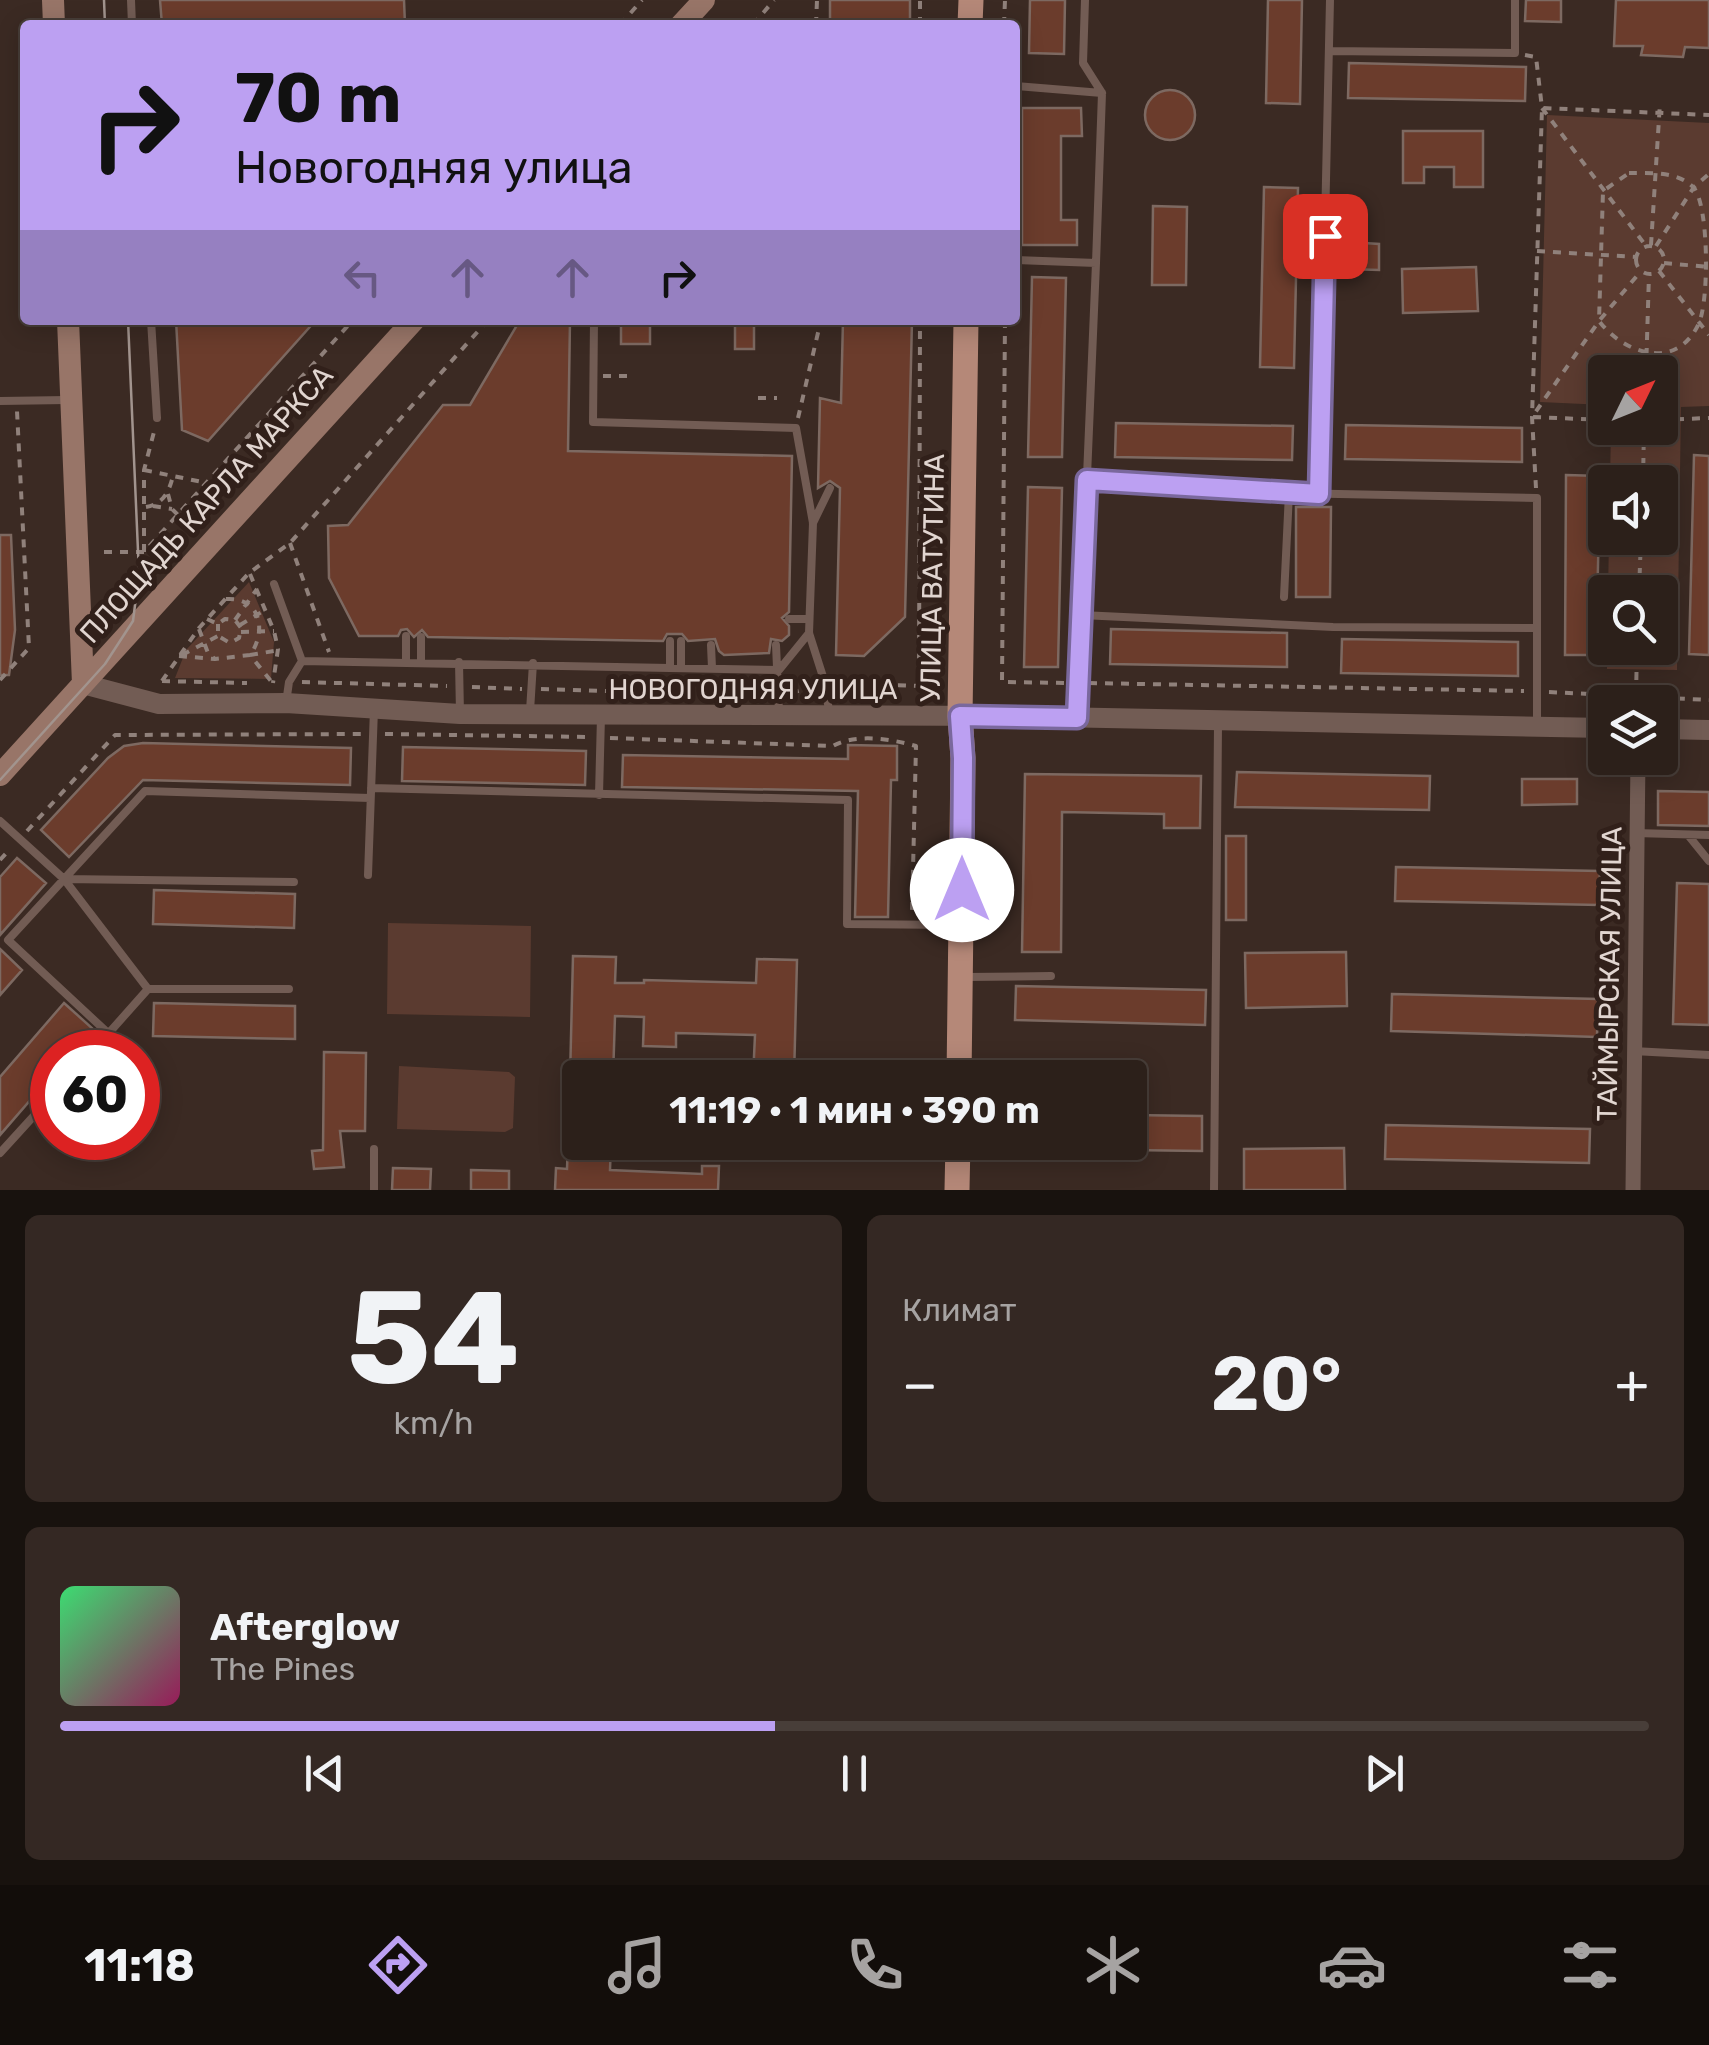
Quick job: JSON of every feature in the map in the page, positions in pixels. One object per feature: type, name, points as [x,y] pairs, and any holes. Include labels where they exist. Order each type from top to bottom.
[{"type":"main road","points":[[686,20],[704,0]]},
{"type":"main road","points":[[68,325],[83,684]]},
{"type":"main road","name":"ПЛОЩАДЬ КАРЛА МАРКСА","points":[[0,776],[409,325]]},
{"type":"main road","name":"УЛИЦА ВАТУТИНА","points":[[960,1060],[966,325]]},
{"type":"main road","points":[[957,1190],[958,1160]]},
{"type":"street","name":"НОВОГОДНЯЯ УЛИЦА","points":[[83,684],[159,704],[288,693],[374,709],[460,714],[601,716],[779,706],[830,716],[1588,728]]},
{"type":"street","points":[[1678,729],[1709,730]]},
{"type":"street","name":"ТАЙМЫРСКАЯ УЛИЦА","points":[[1633,1190],[1637,775]]},
{"type":"lane","points":[[53,0],[68,0]]},
{"type":"lane","points":[[1077,718],[1102,93],[1084,63],[1085,0]]},
{"type":"lane","points":[[1319,494],[1330,0]]},
{"type":"lane","points":[[1329,51],[1515,53],[1516,0]]},
{"type":"lane","points":[[1020,86],[1102,93]]},
{"type":"lane","points":[[1020,260],[1096,262]]},
{"type":"lane","points":[[151,325],[157,418]]},
{"type":"lane","points":[[594,325],[593,422],[796,428],[813,524],[808,633],[825,683],[830,716]]},
{"type":"lane","points":[[0,401],[71,400]]},
{"type":"lane","points":[[1087,480],[1289,493],[1537,498],[1537,726]]},
{"type":"lane","points":[[813,524],[830,488]]},
{"type":"lane","points":[[1284,596],[1289,493]]},
{"type":"lane","points":[[274,584],[302,661],[288,693]]},
{"type":"lane","points":[[1082,615],[1333,627],[1537,628]]},
{"type":"lane","points":[[789,619],[808,619]]},
{"type":"lane","points":[[779,670],[808,633]]},
{"type":"lane","points":[[406,636],[406,660]]},
{"type":"lane","points":[[421,637],[422,661]]},
{"type":"lane","points":[[670,641],[670,666]]},
{"type":"lane","points":[[681,641],[682,667]]},
{"type":"lane","points":[[711,644],[712,668]]},
{"type":"lane","points":[[776,645],[779,706]]},
{"type":"lane","points":[[302,661],[779,670]]},
{"type":"lane","points":[[459,662],[460,714]]},
{"type":"lane","points":[[530,716],[533,664]]},
{"type":"lane","points":[[368,875],[374,709]]},
{"type":"lane","points":[[599,796],[601,716]]},
{"type":"lane","points":[[1214,1190],[1218,720]]},
{"type":"lane","points":[[105,1030],[8,940],[145,791],[848,800],[848,924],[962,925]]},
{"type":"lane","points":[[0,821],[64,879],[148,988]]},
{"type":"lane","points":[[1635,833],[1709,836]]},
{"type":"lane","points":[[1688,835],[1709,861]]},
{"type":"lane","points":[[64,879],[294,882]]},
{"type":"lane","points":[[961,977],[1051,976]]},
{"type":"lane","points":[[148,988],[289,989]]},
{"type":"lane","points":[[112,1030],[148,988]]},
{"type":"lane","points":[[1634,1050],[1709,1055]]},
{"type":"lane","points":[[0,1154],[30,1121]]},
{"type":"lane","points":[[374,1148],[374,1190]]},
{"type":"path","points":[[624,20],[642,0]]},
{"type":"path","points":[[757,20],[774,0]]},
{"type":"path","points":[[1515,53],[1536,57],[1542,108],[1532,417],[1537,498]]},
{"type":"path","points":[[1651,246],[1660,103]]},
{"type":"path","points":[[1542,108],[1709,116]]},
{"type":"path","points":[[1542,108],[1603,191],[1651,246],[1663,253],[1664,263],[1659,271],[1641,271]]},
{"type":"path","points":[[1629,173],[1656,173],[1677,176],[1694,187],[1702,200],[1707,218],[1708,267],[1699,323],[1685,342],[1668,352],[1647,353],[1627,347],[1610,336],[1599,321],[1603,191],[1629,173]]},
{"type":"path","points":[[1537,251],[1636,256],[1651,246],[1694,187],[1709,174]]},
{"type":"path","points":[[1636,256],[1641,271]]},
{"type":"path","points":[[1664,263],[1708,267]]},
{"type":"path","points":[[1532,417],[1599,321],[1641,271]]},
{"type":"path","points":[[1659,271],[1709,335]]},
{"type":"path","points":[[1647,353],[1649,274]]},
{"type":"path","points":[[104,552],[144,552],[349,325]]},
{"type":"path","points":[[273,684],[162,681],[199,628],[249,573],[290,543],[484,325]]},
{"type":"path","points":[[796,428],[820,325]]},
{"type":"path","points":[[779,706],[825,683],[920,686],[920,325]]},
{"type":"path","points":[[1005,325],[1002,682],[1588,694]]},
{"type":"path","points":[[594,376],[627,376]]},
{"type":"path","points":[[758,398],[777,398]]},
{"type":"path","points":[[0,680],[30,648],[17,401]]},
{"type":"path","points":[[1532,417],[1588,419]]},
{"type":"path","points":[[144,552],[144,470],[157,418]]},
{"type":"path","points":[[1678,419],[1709,418]]},
{"type":"path","points":[[144,470],[206,483]]},
{"type":"path","points":[[154,506],[168,494],[174,476]]},
{"type":"path","points":[[168,494],[178,515]]},
{"type":"path","points":[[144,507],[172,509]]},
{"type":"path","points":[[290,543],[332,661]]},
{"type":"path","points":[[249,573],[278,649],[273,684]]},
{"type":"path","points":[[230,643],[239,638],[238,626],[246,603],[257,589]]},
{"type":"path","points":[[226,599],[237,598],[258,616],[260,632],[250,655]]},
{"type":"path","points":[[238,626],[266,610]]},
{"type":"path","points":[[218,624],[225,619],[260,632],[274,631]]},
{"type":"path","points":[[207,620],[218,624]]},
{"type":"path","points":[[218,624],[218,636]]},
{"type":"path","points":[[199,628],[204,645],[215,659]]},
{"type":"path","points":[[218,636],[230,643]]},
{"type":"path","points":[[179,656],[218,636]]},
{"type":"path","points":[[230,643],[232,657]]},
{"type":"path","points":[[179,656],[215,659],[278,649],[302,661]]},
{"type":"path","points":[[250,655],[273,684],[288,693],[459,686],[741,695]]},
{"type":"path","points":[[1678,698],[1709,700]]},
{"type":"path","points":[[0,860],[115,736],[161,734]]},
{"type":"shaded area","points":[[1547,115],[1709,123],[1709,406],[1681,407],[1678,604],[1678,575],[1608,575],[1609,555],[1678,555],[1678,465],[1610,465],[1611,445],[1678,445],[1678,355],[1588,355],[1588,404],[1540,402]]},
{"type":"shaded area","points":[[249,582],[274,642],[271,679],[175,678],[186,650]]},
{"type":"shaded area","points":[[1607,665],[1677,665],[1677,670],[1607,669]]},
{"type":"shaded area","points":[[388,923],[531,926],[530,1017],[387,1014]]},
{"type":"shaded area","points":[[399,1066],[509,1072],[515,1077],[513,1128],[505,1132],[397,1129]]},
{"type":"building","points":[[160,0],[404,0],[405,20],[162,20]]},
{"type":"building","points":[[830,0],[910,0],[910,20],[830,20]]},
{"type":"building","points":[[1030,0],[1065,0],[1064,54],[1029,53]]},
{"type":"building","points":[[1268,0],[1302,0],[1300,104],[1266,103]]},
{"type":"building","points":[[1526,0],[1561,0],[1561,22],[1525,21]]},
{"type":"building","points":[[1616,0],[1709,0],[1709,48],[1685,47],[1683,57],[1641,55],[1643,46],[1614,46]]},
{"type":"building","points":[[1349,63],[1526,67],[1525,101],[1348,98]]},
{"type":"building","points":[[1170,90],[1188,97],[1195,115],[1188,133],[1170,140],[1152,133],[1145,115],[1152,97]]},
{"type":"building","points":[[1022,108],[1081,108],[1082,136],[1061,136],[1061,220],[1077,220],[1077,245],[1022,245]]},
{"type":"building","points":[[1403,131],[1483,131],[1483,187],[1454,187],[1454,167],[1424,167],[1424,183],[1403,183]]},
{"type":"building","points":[[1264,187],[1298,188],[1294,368],[1260,367]]},
{"type":"building","points":[[1153,206],[1187,207],[1186,285],[1152,285]]},
{"type":"building","points":[[1348,242],[1379,244],[1379,270],[1347,269]]},
{"type":"building","points":[[1476,267],[1478,311],[1403,313],[1402,269]]},
{"type":"building","points":[[1032,277],[1066,278],[1062,457],[1028,457]]},
{"type":"building","points":[[176,325],[312,325],[208,441],[182,430]]},
{"type":"building","points":[[517,325],[570,325],[568,451],[792,456],[789,612],[782,618],[789,626],[789,635],[782,641],[771,639],[769,653],[724,655],[715,639],[688,641],[682,634],[667,634],[663,641],[428,637],[422,630],[414,637],[407,629],[398,636],[359,636],[329,578],[328,526],[348,525],[443,405],[470,405]]},
{"type":"building","points":[[621,325],[650,325],[650,344],[621,344]]},
{"type":"building","points":[[735,325],[754,325],[754,349],[735,349]]},
{"type":"building","points":[[843,325],[912,325],[905,617],[864,656],[836,655],[840,488],[830,481],[818,488],[820,398],[841,403]]},
{"type":"building","points":[[1116,423],[1293,426],[1292,460],[1115,457]]},
{"type":"building","points":[[1346,425],[1522,428],[1522,462],[1345,459]]},
{"type":"building","points":[[1694,455],[1709,456],[1709,655],[1689,654]]},
{"type":"building","points":[[1566,475],[1588,476],[1588,555],[1598,555],[1598,575],[1588,575],[1588,655],[1565,655]]},
{"type":"building","points":[[1028,487],[1062,488],[1058,667],[1024,667]]},
{"type":"building","points":[[1296,507],[1331,507],[1330,597],[1296,597]]},
{"type":"building","points":[[0,535],[11,535],[15,630],[9,675],[0,675]]},
{"type":"building","points":[[1111,629],[1287,633],[1287,667],[1110,664]]},
{"type":"building","points":[[1342,639],[1518,642],[1518,676],[1341,673]]},
{"type":"building","points":[[143,743],[351,748],[350,785],[143,780],[69,857],[41,830],[108,758],[124,746]]},
{"type":"building","points":[[848,745],[897,746],[897,780],[891,780],[888,917],[855,917],[858,791],[622,787],[623,755],[848,759]]},
{"type":"building","points":[[403,747],[586,751],[585,785],[402,781]]},
{"type":"building","points":[[1237,772],[1430,776],[1429,810],[1235,807]]},
{"type":"building","points":[[1025,774],[1201,776],[1200,828],[1164,828],[1164,814],[1062,812],[1061,952],[1022,952]]},
{"type":"building","points":[[1522,779],[1577,779],[1577,804],[1522,805]]},
{"type":"building","points":[[1658,791],[1709,792],[1709,826],[1658,825]]},
{"type":"building","points":[[1226,836],[1246,836],[1246,920],[1226,920]]},
{"type":"building","points":[[17,858],[46,883],[0,935],[0,877]]},
{"type":"building","points":[[1396,867],[1600,871],[1599,905],[1395,901]]},
{"type":"building","points":[[1677,883],[1709,884],[1709,1025],[1673,1024]]},
{"type":"building","points":[[154,890],[295,894],[294,928],[153,924]]},
{"type":"building","points":[[0,949],[22,970],[0,995]]},
{"type":"building","points":[[1346,952],[1347,1006],[1246,1008],[1245,953]]},
{"type":"building","points":[[573,956],[616,957],[615,983],[756,983],[757,959],[797,960],[794,1060],[754,1060],[755,1035],[676,1033],[676,1047],[643,1046],[644,1017],[615,1016],[614,1060],[570,1060]]},
{"type":"building","points":[[1016,986],[1206,990],[1205,1025],[1015,1020]]},
{"type":"building","points":[[1392,994],[1598,999],[1597,1037],[1391,1031]]},
{"type":"building","points":[[64,1003],[93,1029],[92,1030],[41,1030]]},
{"type":"building","points":[[154,1003],[295,1006],[295,1039],[160,1036],[160,1030],[153,1030]]},
{"type":"building","points":[[30,1042],[30,1100],[0,1135],[0,1077]]},
{"type":"building","points":[[324,1052],[366,1053],[365,1131],[340,1131],[344,1167],[314,1169],[312,1151],[323,1150]]},
{"type":"building","points":[[1147,1115],[1202,1116],[1202,1151],[1147,1150]]},
{"type":"building","points":[[1386,1125],[1590,1129],[1589,1163],[1385,1159]]},
{"type":"building","points":[[1344,1148],[1345,1190],[1244,1190],[1244,1149]]},
{"type":"building","points":[[567,1160],[610,1160],[610,1170],[702,1174],[702,1166],[719,1166],[718,1190],[555,1190],[556,1168],[567,1169]]},
{"type":"building","points":[[393,1168],[431,1169],[430,1190],[392,1190]]},
{"type":"building","points":[[471,1170],[509,1171],[509,1190],[471,1190]]},
{"type":"tram line","points":[[104,0],[105,20]]},
{"type":"tram line","points":[[0,780],[105,664],[133,621],[139,574],[128,325]]},
{"type":"route","points":[[962,890],[960,716],[1077,718],[1087,480],[1319,494],[1325,236]]}]
